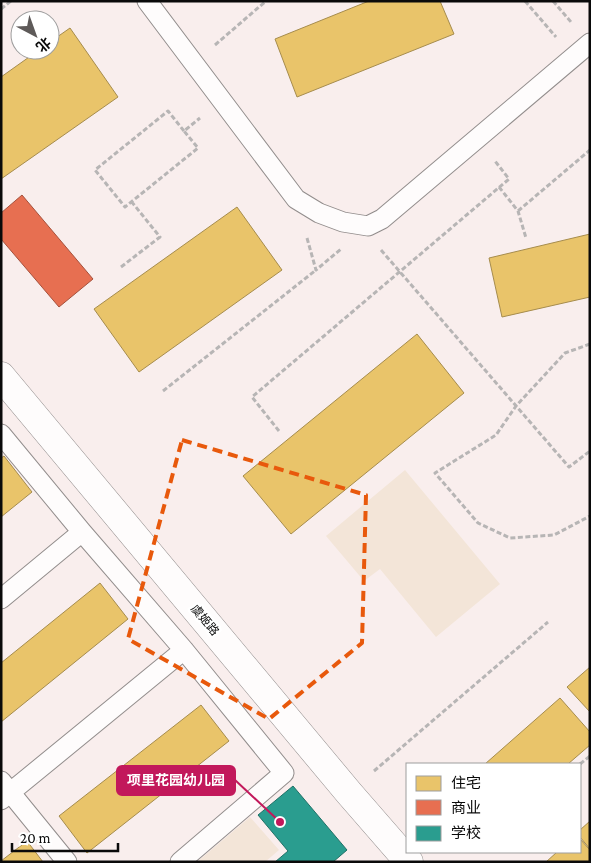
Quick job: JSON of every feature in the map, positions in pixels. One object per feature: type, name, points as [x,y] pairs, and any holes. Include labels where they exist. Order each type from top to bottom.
[{"type":"street","name":"虞姬路","points":[[1,376],[349,793],[409,862]]},
{"type":"lane","points":[[147,1],[296,200],[319,213],[343,222],[368,226],[382,220],[590,44]]},
{"type":"lane","points":[[1,434],[82,532],[184,650],[284,773],[180,862]]},
{"type":"lane","points":[[1,599],[82,532]]},
{"type":"lane","points":[[68,862],[4,791],[184,650]]},
{"type":"path","points":[[1,9],[11,1]]},
{"type":"path","points":[[194,64],[266,1]]},
{"type":"path","points":[[184,131],[222,101]]},
{"type":"path","points":[[168,111],[184,131],[198,148],[125,207],[95,170],[168,111]]},
{"type":"path","points":[[279,431],[252,398],[510,178],[476,140]]},
{"type":"path","points":[[518,211],[590,150]]},
{"type":"path","points":[[500,187],[518,211],[526,238]]},
{"type":"path","points":[[122,267],[160,237],[131,201]]},
{"type":"path","points":[[368,226],[377,245],[569,467],[590,451]]},
{"type":"path","points":[[163,391],[316,270]]},
{"type":"path","points":[[590,344],[564,353],[516,406],[496,434],[435,473],[478,523],[510,538],[554,535],[590,516]]},
{"type":"path","points":[[349,793],[548,622]]},
{"type":"highlighted area","points":[[182,440],[366,495],[362,643],[269,719],[128,639]]},
{"type":"shaded area","points":[[405,470],[500,584],[436,637],[380,569],[364,581],[326,536]]},
{"type":"shaded area","points":[[250,817],[279,850],[265,862],[197,862]]},
{"type":"building: 住宅","points":[[369,1],[440,1],[454,34],[297,97],[275,39]]},
{"type":"building: 住宅","points":[[70,28],[118,97],[1,179],[1,77],[25,60],[60,60],[60,35]]},
{"type":"building: 住宅","points":[[237,207],[282,270],[139,372],[94,309]]},
{"type":"building: 住宅","points":[[590,234],[590,297],[502,317],[489,258]]},
{"type":"building: 住宅","points":[[417,334],[464,393],[291,534],[243,476]]},
{"type":"building: 住宅","points":[[4,456],[32,492],[1,517],[1,458]]},
{"type":"building: 住宅","points":[[100,583],[128,619],[1,722],[1,663]]},
{"type":"building: 住宅","points":[[590,667],[590,712],[567,687]]},
{"type":"building: 住宅","points":[[560,698],[590,732],[590,745],[569,763],[486,763]]},
{"type":"building: 住宅","points":[[201,705],[229,741],[87,853],[59,816]]},
{"type":"building: 住宅","points":[[590,821],[590,849],[581,838],[581,829]]},
{"type":"building: 住宅","points":[[581,840],[590,850],[590,862],[546,862],[556,853],[581,853]]},
{"type":"building: 住宅","points":[[27,841],[43,862],[1,862],[1,861]]},
{"type":"building: 商业","points":[[22,195],[93,279],[59,307],[1,239],[1,213]]},
{"type":"building: 学校","points":[[293,786],[347,850],[333,862],[275,862],[288,851],[258,815]]},
{"type":"place","name":"项里花园幼儿园","points":[[280,822]]}]
